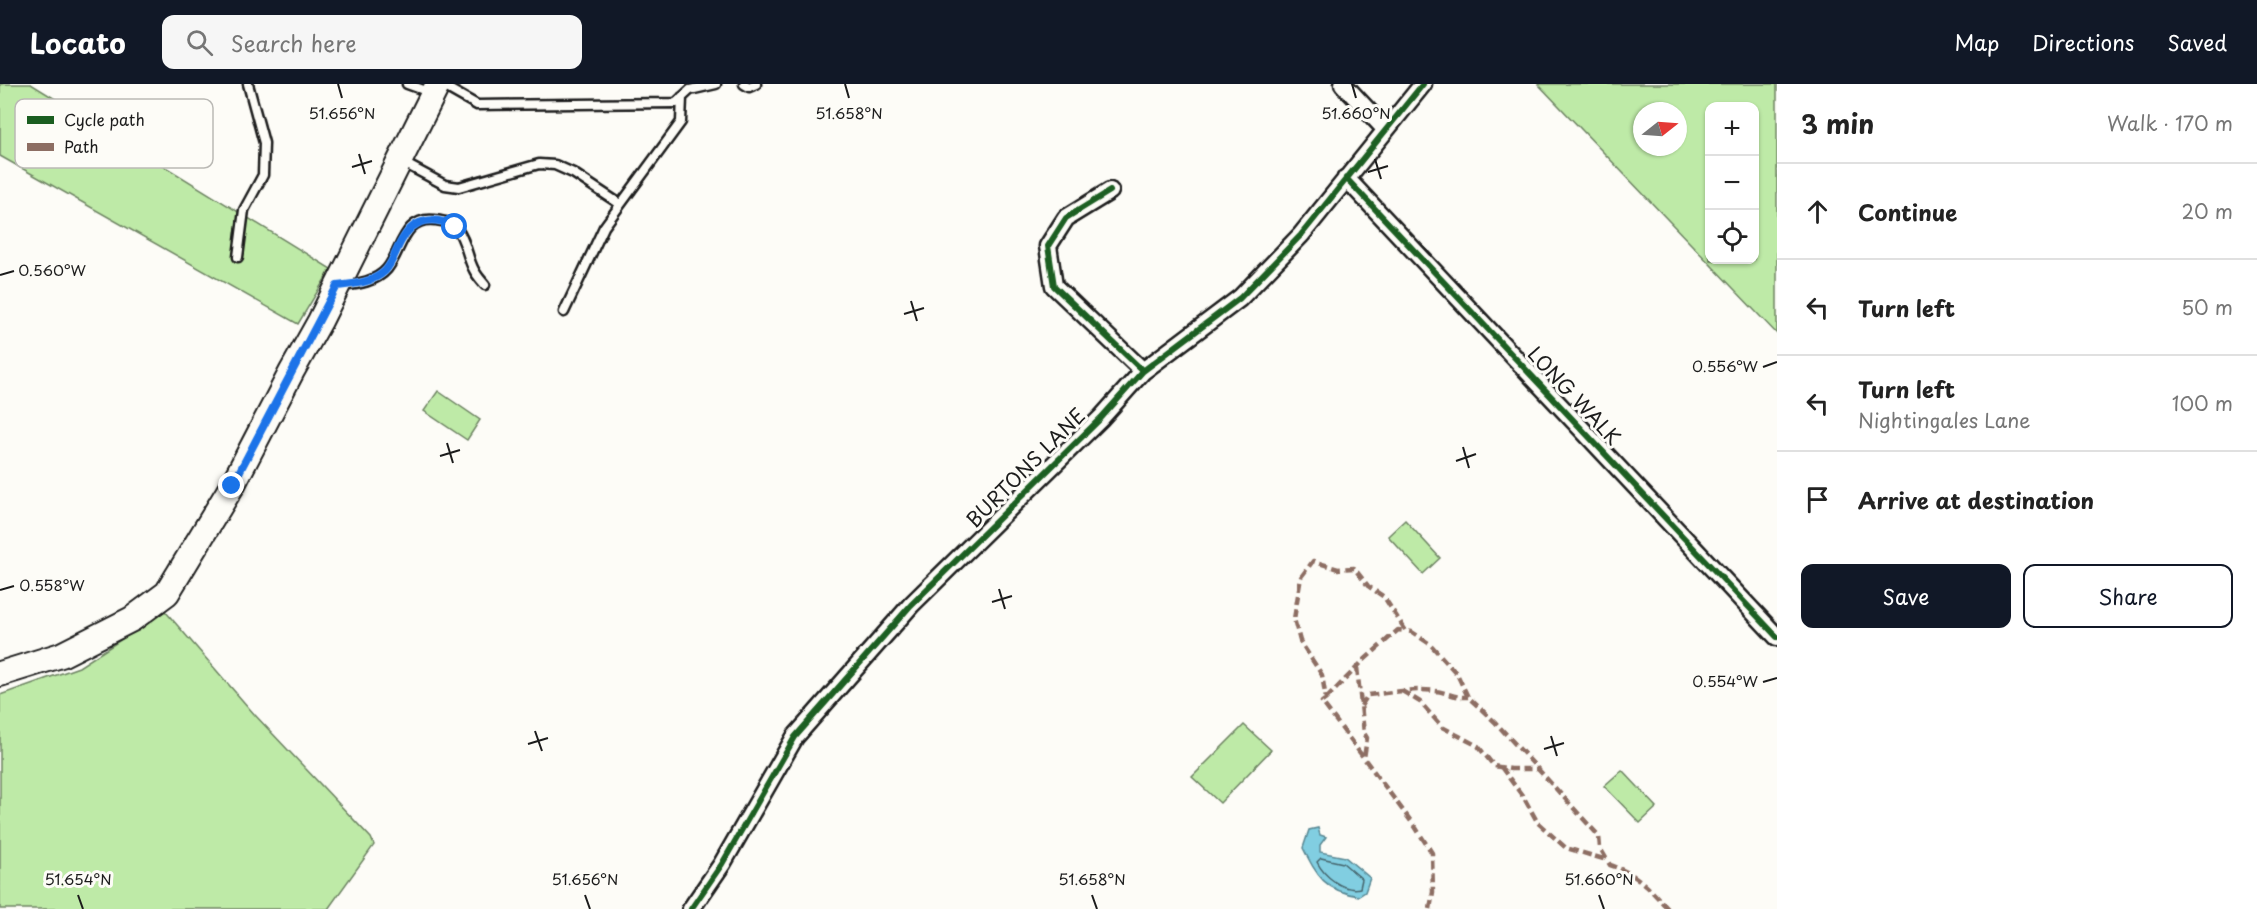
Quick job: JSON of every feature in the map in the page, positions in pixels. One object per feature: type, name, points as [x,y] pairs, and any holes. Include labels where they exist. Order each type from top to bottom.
[{"type":"main road","points":[[0,674],[61,655],[132,619],[167,593],[232,486],[337,286],[437,87]]},
{"type":"street","points":[[1343,84],[1385,129]]},
{"type":"street","name":"BURTONS LANE","points":[[691,909],[722,864],[795,737],[911,605],[1101,418],[1143,371],[1240,298],[1301,235],[1423,84]]},
{"type":"street","name":"LONG WALK","points":[[1346,178],[1777,638]]},
{"type":"street","points":[[1110,191],[1066,218],[1048,246],[1054,285],[1143,371]]},
{"type":"lane","points":[[238,257],[244,210],[263,175],[264,143],[248,84]]},
{"type":"lane","points":[[406,84],[437,87],[477,105],[676,103],[690,90],[716,84]]},
{"type":"lane","points":[[744,84],[749,87],[756,84]]},
{"type":"lane","points":[[564,312],[604,227],[681,122],[682,98]]},
{"type":"lane","points":[[399,160],[445,185],[459,187],[539,165],[555,165],[573,173],[620,204]]},
{"type":"lane","points":[[337,286],[361,283],[378,276],[393,260],[402,238],[415,224],[429,219],[446,222],[455,227],[474,270],[485,285]]},
{"type":"green space","points":[[0,84],[31,84],[55,99],[15,99],[15,164],[0,156]]},
{"type":"green space","points":[[1538,84],[1777,84],[1777,334],[1710,264],[1759,264],[1759,102],[1705,102],[1705,259]]},
{"type":"green space","points":[[21,168],[167,168],[331,269],[298,324]]},
{"type":"green space","points":[[438,391],[480,420],[467,440],[424,411]]},
{"type":"green space","points":[[1405,520],[1440,558],[1423,574],[1388,536]]},
{"type":"green space","points":[[165,611],[255,715],[371,838],[374,845],[328,909],[0,909],[0,695],[79,667]]},
{"type":"green space","points":[[1244,725],[1271,750],[1220,803],[1192,777]]},
{"type":"green space","points":[[1622,770],[1657,807],[1640,823],[1604,786]]},
{"type":"water","points":[[1318,828],[1320,835],[1326,837],[1320,845],[1320,852],[1345,857],[1370,878],[1365,892],[1359,896],[1347,894],[1330,886],[1313,867],[1303,848],[1309,830]]},
{"type":"marked path","points":[[1430,909],[1433,892],[1432,853],[1322,702],[1326,699],[1322,675],[1300,641],[1294,619],[1301,577],[1313,561],[1338,569],[1354,568],[1368,586],[1384,597],[1406,631],[1412,632],[1430,644],[1457,674],[1468,697],[1495,722],[1599,836],[1600,848],[1610,865],[1636,877],[1668,909]]},
{"type":"marked path","points":[[1326,699],[1362,662],[1398,630],[1406,631]]},
{"type":"marked path","points":[[1357,667],[1364,733],[1367,738],[1364,758]]},
{"type":"marked path","points":[[1361,706],[1368,695],[1402,691],[1427,690],[1468,697]]},
{"type":"marked path","points":[[1402,691],[1420,702],[1442,727],[1478,746],[1494,766],[1511,769],[1538,769]]},
{"type":"marked path","points":[[1501,767],[1524,798],[1538,823],[1566,848],[1607,860]]},
{"type":"cycle path","points":[[691,909],[722,864],[795,737],[911,605],[1101,418],[1143,371],[1240,298],[1301,235],[1423,84]]},
{"type":"cycle path","points":[[1346,178],[1777,637]]},
{"type":"cycle path","points":[[1110,191],[1066,218],[1048,246],[1054,286],[1143,371]]},
{"type":"route","points":[[232,486],[337,286],[361,283],[378,276],[387,269],[402,238],[415,224],[429,219],[446,222],[455,227]]}]
